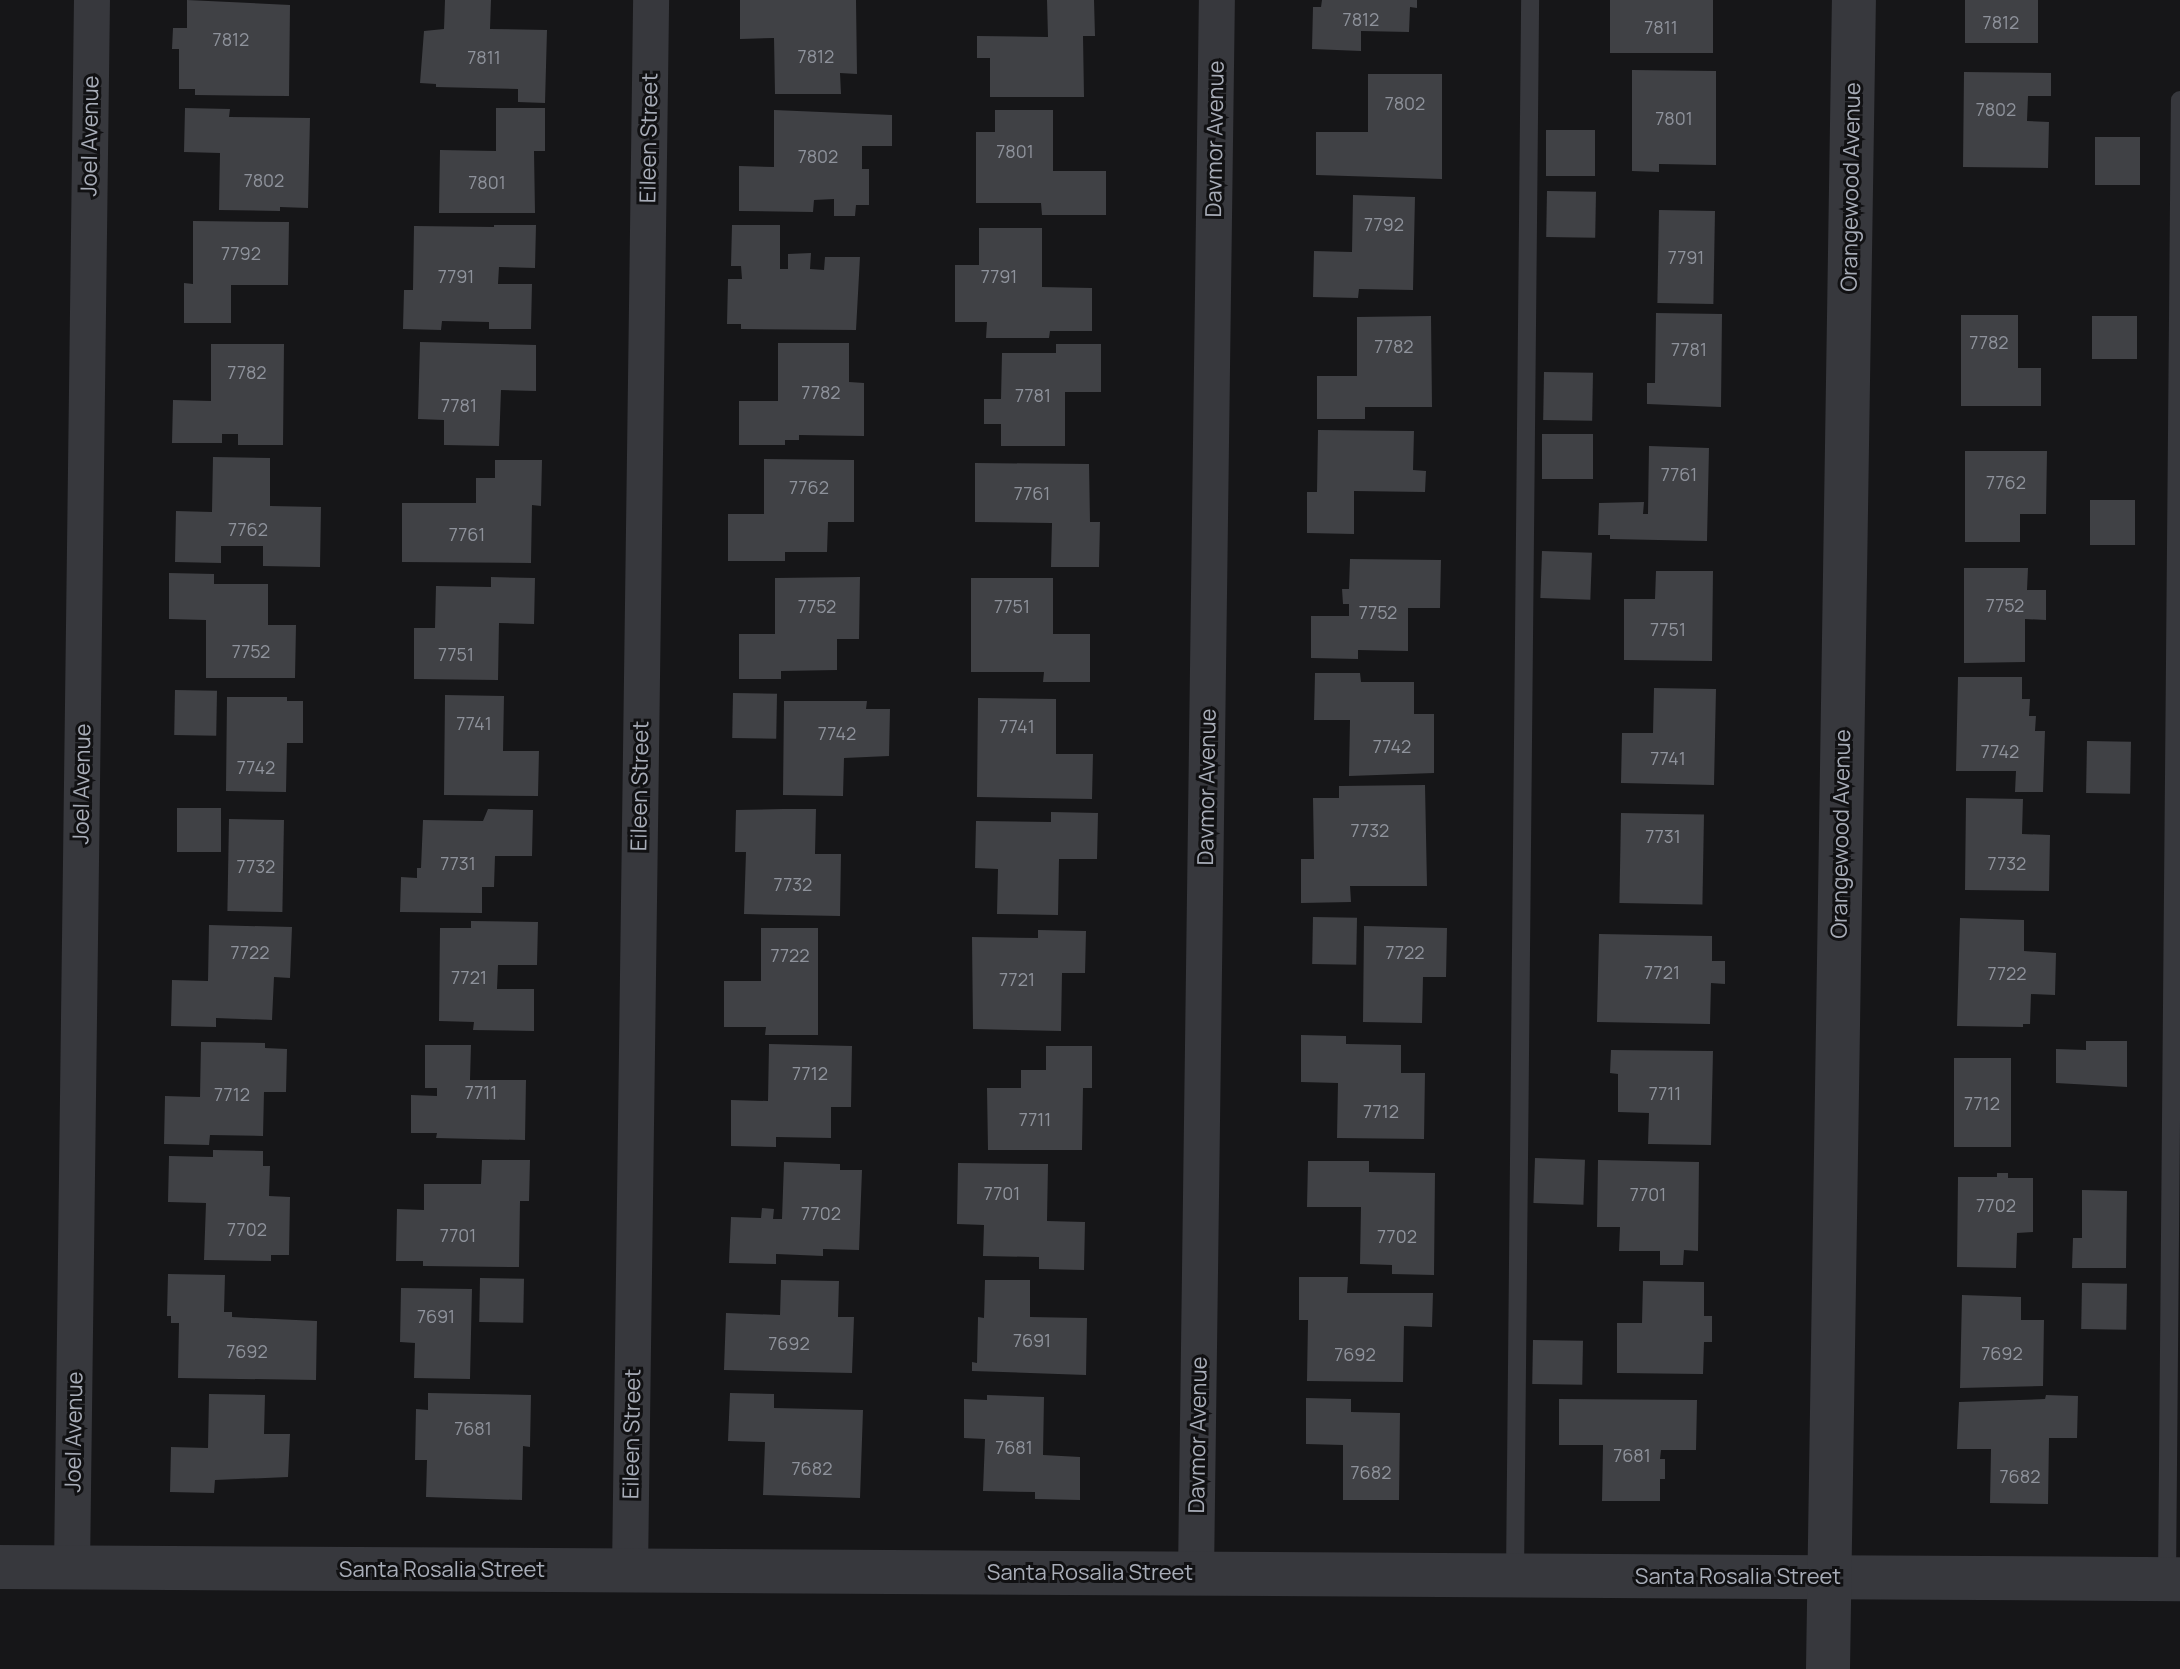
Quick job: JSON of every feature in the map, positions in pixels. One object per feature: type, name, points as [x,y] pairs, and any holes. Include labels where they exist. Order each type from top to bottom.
[{"type":"street","name":"Joel Avenue","points":[[72,1568],[92,0]]},
{"type":"street","name":"Eileen Street","points":[[630,1571],[651,0]]},
{"type":"street","name":"Davmor Avenue","points":[[1196,1574],[1217,0]]},
{"type":"street","name":"Orangewood Avenue","points":[[1828,1669],[1854,0]]},
{"type":"street","name":"Santa Rosalia Street","points":[[0,1567],[2174,1579]]},
{"type":"lane","points":[[1515,1576],[1530,0]]},
{"type":"lane","points":[[2174,1579],[2180,100]]},
{"type":"building","points":[[187,0],[290,5],[289,96],[195,95],[195,89],[179,89],[179,49],[172,49],[173,28],[187,28]]},
{"type":"building","points":[[445,0],[491,0],[490,29],[547,30],[545,103],[518,102],[518,89],[436,87],[436,84],[420,83],[424,31],[444,29]]},
{"type":"building","points":[[740,0],[856,0],[857,74],[840,73],[841,94],[775,94],[774,38],[740,39]]},
{"type":"building","points":[[1047,0],[1094,0],[1095,36],[1083,36],[1084,97],[990,97],[990,58],[977,58],[977,36],[1048,37]]},
{"type":"building","points":[[1322,0],[1417,0],[1417,8],[1410,7],[1409,32],[1361,31],[1361,51],[1312,49],[1313,7],[1321,7]]},
{"type":"building","points":[[1610,0],[1713,0],[1713,53],[1610,53]]},
{"type":"building","points":[[1965,0],[2038,0],[2038,43],[1965,43]]},
{"type":"building","points":[[1632,70],[1716,71],[1716,165],[1659,164],[1659,172],[1632,171]]},
{"type":"building","points":[[1964,72],[2051,73],[2051,96],[2028,96],[2027,121],[2049,122],[2048,168],[1963,167]]},
{"type":"building","points":[[1368,74],[1442,74],[1442,179],[1316,175],[1316,132],[1368,132]]},
{"type":"building","points":[[185,108],[230,109],[229,117],[310,118],[308,208],[219,210],[220,153],[184,152]]},
{"type":"building","points":[[496,108],[545,108],[545,151],[534,151],[535,213],[439,213],[440,150],[496,151]]},
{"type":"building","points":[[774,110],[892,115],[892,146],[862,146],[862,169],[869,169],[869,205],[856,205],[855,216],[834,216],[834,199],[814,200],[813,212],[739,211],[739,166],[774,167]]},
{"type":"building","points":[[995,110],[1053,110],[1053,171],[1106,171],[1106,215],[1042,215],[1041,203],[976,203],[976,132],[995,132]]},
{"type":"building","points":[[1546,130],[1595,130],[1595,176],[1546,176]]},
{"type":"building","points":[[2095,137],[2140,137],[2140,185],[2095,185]]},
{"type":"building","points":[[1547,191],[1596,192],[1595,238],[1546,237]]},
{"type":"building","points":[[1353,195],[1415,197],[1413,290],[1359,289],[1358,298],[1313,297],[1314,251],[1352,252]]},
{"type":"building","points":[[1659,210],[1715,211],[1713,304],[1657,303]]},
{"type":"building","points":[[193,221],[289,222],[288,285],[231,285],[231,323],[184,323],[184,283],[193,284]]},
{"type":"building","points":[[536,225],[535,268],[499,267],[498,284],[532,284],[531,329],[489,329],[489,322],[442,321],[441,330],[403,329],[404,290],[413,290],[414,226]]},
{"type":"building","points":[[732,225],[780,225],[780,269],[788,269],[788,254],[811,253],[810,269],[824,270],[825,257],[860,257],[856,330],[741,329],[741,324],[727,324],[728,279],[742,279],[741,266],[731,266]]},
{"type":"building","points":[[979,228],[1042,228],[1042,287],[1092,288],[1092,331],[1050,331],[1049,338],[986,338],[987,322],[955,322],[955,265],[979,265]]},
{"type":"building","points":[[1656,313],[1722,314],[1721,407],[1647,404],[1647,383],[1655,383]]},
{"type":"building","points":[[1961,315],[2018,315],[2018,368],[2041,368],[2041,406],[1961,406]]},
{"type":"building","points":[[1431,316],[1432,407],[1365,407],[1365,419],[1317,419],[1317,376],[1357,376],[1357,317]]},
{"type":"building","points":[[2092,316],[2137,316],[2137,359],[2092,359]]},
{"type":"building","points":[[420,342],[536,345],[536,391],[501,390],[499,446],[444,445],[444,420],[418,419]]},
{"type":"building","points":[[778,343],[849,343],[849,382],[864,383],[864,436],[799,435],[799,440],[785,440],[785,445],[739,445],[739,401],[778,401]]},
{"type":"building","points":[[211,344],[284,344],[283,445],[238,445],[238,434],[222,434],[222,443],[172,443],[173,400],[211,401]]},
{"type":"building","points":[[1056,344],[1101,344],[1101,392],[1065,392],[1065,446],[1001,446],[1001,424],[984,424],[984,399],[1001,399],[1002,353],[1056,353]]},
{"type":"building","points":[[1544,372],[1593,373],[1592,421],[1543,420]]},
{"type":"building","points":[[1318,430],[1414,431],[1413,470],[1426,471],[1425,492],[1354,491],[1354,534],[1307,533],[1307,492],[1317,492]]},
{"type":"building","points":[[1542,434],[1593,434],[1593,479],[1542,479]]},
{"type":"building","points":[[1649,446],[1709,448],[1707,541],[1610,539],[1610,535],[1598,535],[1599,503],[1644,502],[1643,514],[1648,514]]},
{"type":"building","points":[[1965,451],[2047,451],[2046,514],[2020,514],[2020,542],[1965,542]]},
{"type":"building","points":[[213,457],[270,458],[270,506],[321,507],[320,567],[263,566],[263,546],[221,546],[221,563],[175,562],[176,511],[212,512]]},
{"type":"building","points":[[764,459],[854,460],[854,522],[828,522],[827,552],[785,552],[785,561],[728,561],[728,514],[764,514]]},
{"type":"building","points":[[495,460],[542,460],[541,506],[532,505],[531,563],[402,562],[402,503],[476,503],[476,478],[495,478]]},
{"type":"building","points":[[975,463],[1089,464],[1090,522],[1100,522],[1099,567],[1051,567],[1052,523],[975,522]]},
{"type":"building","points":[[2090,500],[2135,500],[2135,545],[2090,545]]},
{"type":"building","points":[[1542,551],[1592,553],[1590,600],[1540,598]]},
{"type":"building","points":[[1350,559],[1441,560],[1440,608],[1408,608],[1408,651],[1358,650],[1358,659],[1311,658],[1311,616],[1349,616],[1349,604],[1343,604],[1342,589],[1349,589]]},
{"type":"building","points":[[1964,568],[2028,568],[2027,590],[2046,590],[2046,620],[2025,619],[2025,662],[1964,663]]},
{"type":"building","points":[[1656,571],[1713,571],[1712,661],[1624,660],[1624,599],[1655,599]]},
{"type":"building","points":[[169,573],[214,574],[214,584],[268,584],[268,625],[296,625],[295,678],[206,678],[206,620],[169,619]]},
{"type":"building","points":[[491,577],[535,578],[534,624],[499,623],[498,680],[414,679],[414,628],[435,628],[436,586],[491,587]]},
{"type":"building","points":[[860,577],[859,639],[837,639],[837,670],[781,671],[781,679],[739,679],[739,634],[775,634],[775,578]]},
{"type":"building","points":[[971,578],[1053,578],[1053,634],[1090,634],[1090,682],[1043,682],[1044,672],[971,672]]},
{"type":"building","points":[[1315,673],[1360,673],[1361,682],[1414,682],[1414,714],[1434,714],[1434,773],[1349,776],[1350,720],[1314,720]]},
{"type":"building","points":[[1958,677],[2022,677],[2022,699],[2030,699],[2029,716],[2036,716],[2035,731],[2045,731],[2043,792],[2015,792],[2016,771],[1956,771]]},
{"type":"building","points":[[1654,688],[1716,689],[1714,785],[1621,783],[1622,733],[1653,733]]},
{"type":"building","points":[[175,690],[217,691],[216,736],[174,735]]},
{"type":"building","points":[[733,693],[777,694],[776,739],[732,738]]},
{"type":"building","points":[[445,695],[504,696],[503,751],[539,751],[538,796],[444,795]]},
{"type":"building","points":[[227,697],[287,697],[287,701],[303,701],[303,743],[287,743],[286,792],[226,791]]},
{"type":"building","points":[[978,698],[1056,699],[1056,754],[1093,754],[1092,799],[977,797]]},
{"type":"building","points":[[784,701],[867,701],[866,709],[890,709],[889,756],[844,758],[843,796],[783,795]]},
{"type":"building","points":[[2087,741],[2131,742],[2130,794],[2086,793]]},
{"type":"building","points":[[1425,785],[1427,886],[1350,886],[1351,902],[1301,903],[1301,859],[1314,859],[1313,798],[1339,798],[1339,786]]},
{"type":"building","points":[[1966,798],[2023,799],[2022,834],[2050,835],[2049,891],[1965,890]]},
{"type":"building","points":[[177,808],[221,808],[221,852],[177,852]]},
{"type":"building","points":[[488,809],[533,810],[532,856],[495,856],[494,887],[482,887],[482,913],[400,912],[401,877],[417,878],[417,868],[421,868],[423,820],[483,821]]},
{"type":"building","points":[[816,809],[815,854],[841,854],[840,916],[744,914],[746,852],[735,852],[736,810]]},
{"type":"building","points":[[1051,812],[1098,813],[1097,859],[1059,859],[1058,915],[997,914],[998,869],[975,868],[976,821],[1051,822]]},
{"type":"building","points":[[1621,813],[1704,814],[1702,904],[1619,903]]},
{"type":"building","points":[[229,819],[284,820],[282,912],[227,911]]},
{"type":"building","points":[[1313,917],[1357,918],[1356,965],[1312,964]]},
{"type":"building","points":[[1960,918],[2024,920],[2024,951],[2056,953],[2055,995],[2031,994],[2030,1024],[2023,1024],[2023,1027],[1957,1026]]},
{"type":"building","points":[[471,921],[538,922],[537,965],[498,965],[497,989],[534,989],[534,1031],[473,1030],[474,1022],[439,1021],[440,928],[471,928]]},
{"type":"building","points":[[209,925],[292,927],[290,978],[274,977],[272,1020],[216,1018],[216,1027],[171,1026],[172,980],[208,981]]},
{"type":"building","points":[[1364,926],[1447,928],[1446,977],[1423,977],[1422,1023],[1363,1022]]},
{"type":"building","points":[[761,928],[818,928],[818,1035],[765,1035],[766,1027],[724,1027],[724,981],[761,981]]},
{"type":"building","points":[[1038,930],[1086,931],[1085,973],[1062,973],[1061,1031],[973,1029],[972,937],[1038,938]]},
{"type":"building","points":[[1599,934],[1712,936],[1712,961],[1725,961],[1725,984],[1711,983],[1710,1024],[1597,1022]]},
{"type":"building","points":[[1301,1035],[1346,1036],[1346,1044],[1401,1045],[1401,1073],[1425,1073],[1424,1139],[1337,1138],[1338,1083],[1301,1082]]},
{"type":"building","points":[[2086,1041],[2127,1041],[2127,1087],[2056,1083],[2056,1049],[2086,1050]]},
{"type":"building","points":[[201,1042],[265,1043],[265,1048],[287,1049],[286,1092],[264,1092],[263,1136],[210,1135],[209,1145],[164,1144],[165,1096],[200,1097]]},
{"type":"building","points":[[769,1044],[852,1046],[851,1107],[831,1107],[831,1138],[776,1137],[776,1147],[731,1146],[731,1100],[768,1101]]},
{"type":"building","points":[[425,1045],[471,1045],[470,1080],[526,1080],[525,1140],[436,1138],[437,1133],[411,1133],[411,1095],[437,1096],[437,1088],[425,1088]]},
{"type":"building","points":[[1046,1046],[1092,1046],[1092,1088],[1083,1088],[1082,1150],[988,1150],[987,1088],[1021,1088],[1021,1070],[1046,1070]]},
{"type":"building","points":[[1611,1050],[1713,1051],[1711,1145],[1648,1144],[1649,1113],[1618,1112],[1618,1074],[1610,1073]]},
{"type":"building","points":[[1954,1058],[2011,1058],[2011,1147],[1954,1147]]},
{"type":"building","points":[[213,1150],[263,1151],[263,1166],[270,1166],[269,1196],[290,1197],[289,1255],[271,1255],[271,1261],[204,1260],[206,1203],[168,1202],[169,1156],[213,1157]]},
{"type":"building","points":[[1535,1158],[1585,1160],[1583,1205],[1533,1203]]},
{"type":"building","points":[[482,1160],[530,1160],[529,1201],[520,1201],[519,1267],[423,1266],[423,1261],[396,1261],[397,1209],[424,1210],[424,1184],[481,1184]]},
{"type":"building","points":[[1598,1160],[1699,1162],[1698,1251],[1684,1250],[1683,1265],[1660,1265],[1660,1251],[1619,1251],[1620,1227],[1597,1227]]},
{"type":"building","points":[[1308,1161],[1369,1161],[1369,1172],[1435,1173],[1434,1275],[1392,1274],[1392,1265],[1360,1264],[1361,1207],[1307,1207]]},
{"type":"building","points":[[784,1162],[840,1164],[840,1170],[862,1170],[859,1250],[823,1249],[823,1256],[776,1254],[776,1264],[729,1263],[731,1217],[761,1218],[762,1208],[774,1209],[773,1219],[782,1219]]},
{"type":"building","points":[[958,1163],[1048,1164],[1047,1221],[1085,1222],[1084,1270],[1039,1269],[1039,1257],[983,1256],[984,1225],[957,1224]]},
{"type":"building","points":[[1997,1173],[2008,1173],[2008,1178],[2033,1178],[2033,1232],[2017,1233],[2016,1268],[1957,1267],[1958,1177],[1997,1177]]},
{"type":"building","points":[[2082,1190],[2127,1191],[2126,1268],[2072,1268],[2073,1238],[2082,1238]]},
{"type":"building","points":[[168,1274],[225,1275],[224,1312],[232,1312],[232,1317],[317,1321],[316,1380],[178,1378],[179,1323],[171,1323],[171,1316],[167,1316]]},
{"type":"building","points":[[1299,1277],[1348,1277],[1347,1293],[1433,1293],[1432,1327],[1404,1326],[1403,1382],[1307,1381],[1308,1320],[1299,1320]]},
{"type":"building","points":[[480,1278],[524,1279],[523,1323],[479,1322]]},
{"type":"building","points":[[781,1280],[839,1281],[838,1317],[854,1317],[852,1373],[724,1370],[726,1313],[780,1315]]},
{"type":"building","points":[[985,1280],[1030,1280],[1030,1317],[1087,1318],[1086,1375],[972,1371],[972,1362],[977,1363],[978,1317],[984,1318]]},
{"type":"building","points":[[1643,1281],[1704,1282],[1704,1316],[1712,1316],[1712,1342],[1704,1342],[1703,1374],[1617,1373],[1617,1323],[1642,1323]]},
{"type":"building","points":[[2082,1283],[2127,1284],[2126,1330],[2081,1329]]},
{"type":"building","points":[[401,1288],[472,1289],[470,1379],[414,1378],[415,1343],[400,1342]]},
{"type":"building","points":[[1962,1295],[2021,1297],[2021,1320],[2044,1320],[2043,1386],[1960,1388]]},
{"type":"building","points":[[1533,1340],[1583,1341],[1582,1385],[1532,1384]]},
{"type":"building","points":[[428,1393],[531,1395],[530,1447],[523,1446],[522,1500],[426,1497],[427,1460],[415,1460],[416,1409],[428,1410]]},
{"type":"building","points":[[730,1393],[774,1394],[774,1408],[863,1410],[860,1498],[763,1495],[765,1442],[728,1441]]},
{"type":"building","points":[[209,1394],[265,1395],[264,1434],[290,1434],[288,1477],[215,1480],[214,1493],[170,1492],[171,1447],[208,1448]]},
{"type":"building","points":[[987,1395],[1044,1397],[1043,1455],[1080,1457],[1080,1500],[1035,1499],[1035,1492],[983,1491],[985,1439],[964,1438],[964,1399],[987,1400]]},
{"type":"building","points":[[2046,1395],[2078,1396],[2077,1438],[2049,1438],[2048,1504],[1990,1503],[1991,1449],[1957,1449],[1959,1402],[2045,1399]]},
{"type":"building","points":[[1306,1398],[1351,1399],[1351,1412],[1400,1413],[1399,1500],[1343,1500],[1343,1445],[1306,1444]]},
{"type":"building","points":[[1559,1399],[1697,1400],[1696,1450],[1661,1450],[1660,1459],[1665,1459],[1665,1479],[1660,1479],[1660,1501],[1602,1501],[1603,1445],[1559,1445]]}]
